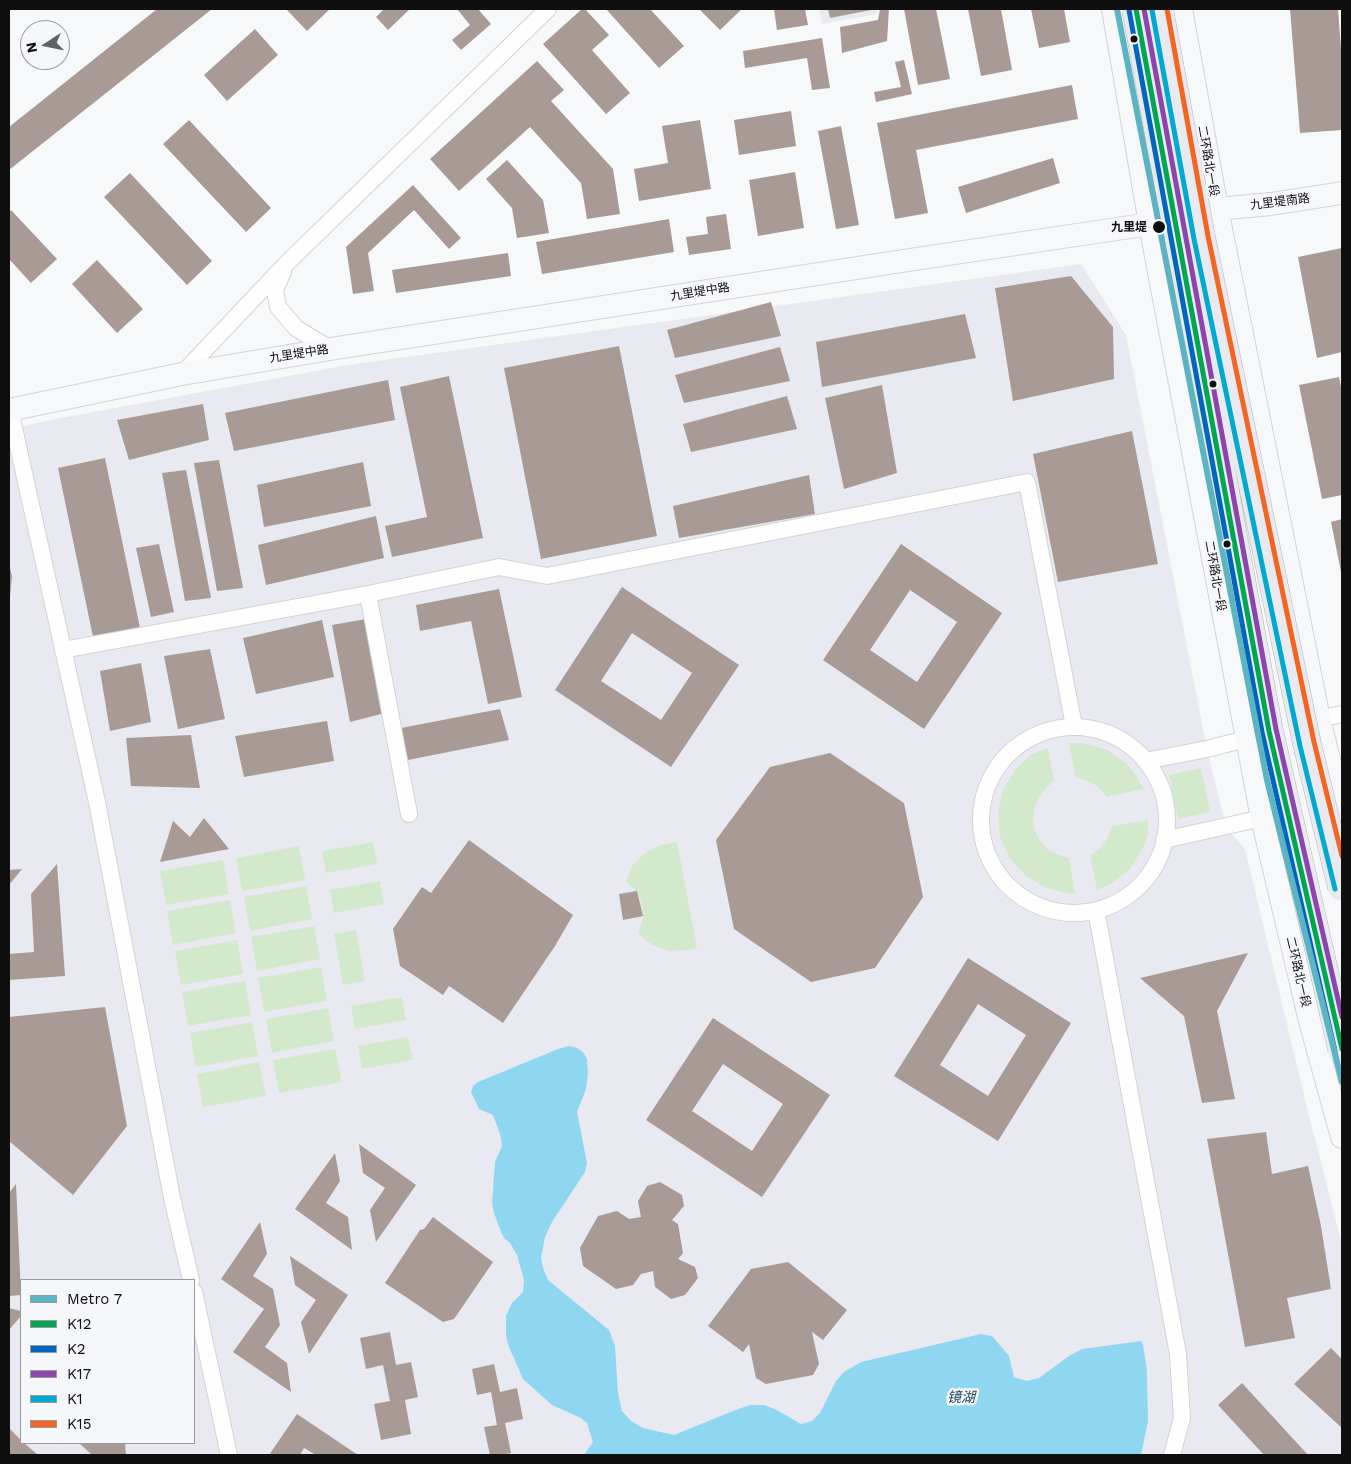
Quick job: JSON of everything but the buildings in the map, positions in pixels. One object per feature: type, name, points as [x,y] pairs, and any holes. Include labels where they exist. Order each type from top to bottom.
[{"type":"highway","points":[[1136,9],[1269,731],[1342,1049]]},
{"type":"highway","points":[[1159,9],[1210,276],[1305,734],[1342,887]]},
{"type":"main road","name":"二环路北一段","points":[[1113,9],[1150,224],[1262,818],[1310,1021],[1342,1137]]},
{"type":"main road","name":"二环路北一段","points":[[1181,9],[1217,209],[1319,719],[1342,812]]},
{"type":"main road","name":"九里堤南路","points":[[1217,209],[1271,204],[1342,193]]},
{"type":"main road","name":"九里堤中路","points":[[9,410],[182,374],[899,261],[1150,224],[1217,209]]},
{"type":"street","points":[[182,374],[287,263],[548,9]]},
{"type":"street","points":[[287,263],[275,290],[278,307],[296,328],[330,350]]},
{"type":"street","points":[[9,410],[97,802],[172,1198],[191,1279]]},
{"type":"street","points":[[63,650],[368,594],[499,567],[547,576],[1028,482],[1074,726]]},
{"type":"street","points":[[368,594],[409,814]]},
{"type":"street","points":[[1319,719],[1342,714]]},
{"type":"street","points":[[1074,726],[1107,732],[1132,746],[1145,761],[1152,768],[1165,798],[1167,830],[1158,861],[1139,887],[1112,906],[1081,914],[1049,910],[1020,896],[997,873],[983,844],[980,815],[986,786],[1001,760],[1022,741],[1049,729],[1074,726]]},
{"type":"street","points":[[1145,761],[1246,739]]},
{"type":"street","points":[[1164,840],[1262,818]]},
{"type":"street","points":[[1096,910],[1178,1354],[1182,1418],[1172,1455]]},
{"type":"street","points":[[195,1297],[229,1455]]},
{"type":"shaded area","points":[[819,9],[877,9],[877,14],[822,24]]},
{"type":"shaded area","points":[[1081,264],[1126,335],[1207,749],[1226,827],[1245,849],[1309,1116],[1342,1244],[1342,1455],[9,1455],[9,430],[45,421],[348,365]]},
{"type":"green space","points":[[1069,743],[1083,743],[1108,750],[1129,766],[1143,789],[1107,797],[1097,786],[1086,780],[1076,778]]},
{"type":"green space","points":[[1048,748],[1054,781],[1039,798],[1034,809],[1033,820],[1039,839],[1047,849],[1069,858],[1075,893],[1071,894],[1046,888],[1026,876],[1010,859],[1000,837],[998,813],[1003,790],[1015,770],[1032,754]]},
{"type":"green space","points":[[1201,768],[1210,812],[1178,819],[1169,775]]},
{"type":"green space","points":[[1148,820],[1148,834],[1144,846],[1130,869],[1109,885],[1097,890],[1090,855],[1099,849],[1107,839],[1112,826]]},
{"type":"green space","points":[[373,842],[377,864],[326,873],[322,851]]},
{"type":"green space","points":[[677,842],[697,948],[670,951],[652,945],[638,934],[643,918],[643,909],[638,893],[626,881],[632,866],[645,853],[660,845]]},
{"type":"green space","points":[[299,846],[305,880],[242,891],[236,858]]},
{"type":"green space","points":[[223,860],[229,894],[166,905],[160,871]]},
{"type":"green space","points":[[380,881],[384,904],[334,913],[330,890]]},
{"type":"green space","points":[[306,886],[312,919],[250,931],[244,897]]},
{"type":"green space","points":[[230,900],[236,933],[173,945],[167,911]]},
{"type":"green space","points":[[314,926],[320,959],[257,971],[251,937]]},
{"type":"green space","points":[[356,930],[365,981],[343,985],[334,934]]},
{"type":"green space","points":[[237,940],[243,974],[181,985],[175,951]]},
{"type":"green space","points":[[321,967],[327,1001],[264,1012],[258,978]]},
{"type":"green space","points":[[245,981],[251,1015],[188,1026],[182,992]]},
{"type":"green space","points":[[402,997],[406,1020],[355,1029],[351,1006]]},
{"type":"green space","points":[[328,1008],[334,1041],[272,1053],[266,1019]]},
{"type":"green space","points":[[252,1022],[258,1056],[196,1067],[190,1033]]},
{"type":"green space","points":[[408,1037],[413,1060],[362,1069],[358,1046]]},
{"type":"green space","points":[[335,1049],[342,1082],[279,1093],[273,1060]]},
{"type":"green space","points":[[259,1062],[266,1096],[203,1107],[197,1074]]},
{"type":"water","name":"镜湖","points":[[569,1046],[583,1052],[587,1059],[586,1089],[577,1112],[587,1163],[585,1172],[552,1222],[545,1237],[541,1257],[548,1280],[609,1330],[615,1346],[618,1393],[622,1411],[631,1421],[643,1428],[674,1435],[750,1405],[764,1405],[801,1424],[812,1421],[820,1413],[836,1381],[844,1372],[861,1362],[981,1334],[992,1336],[1009,1356],[1014,1377],[1027,1381],[1039,1378],[1082,1349],[1141,1341],[1147,1371],[1148,1421],[1141,1455],[584,1455],[593,1442],[587,1423],[581,1418],[552,1405],[523,1379],[509,1347],[506,1336],[506,1316],[512,1303],[523,1292],[524,1280],[517,1255],[501,1232],[492,1203],[495,1162],[502,1146],[500,1134],[493,1115],[479,1109],[471,1092],[473,1086],[478,1082]]},
{"type":"metro line","name":"7","points":[[1117,9],[1267,780],[1342,1082]]},
{"type":"transit line","name":"K12","points":[[1136,9],[1269,731],[1342,1049]]},
{"type":"transit line","name":"K17","points":[[1144,9],[1276,729],[1342,1017]]},
{"type":"transit line","name":"K15","points":[[1167,9],[1208,236],[1314,742],[1342,856]]},
{"type":"transit line","name":"K2","points":[[1129,10],[1262,732],[1335,1051]]},
{"type":"transit line","name":"K1","points":[[1152,10],[1194,239],[1300,746],[1335,889]]},
{"type":"place","name":"九里堤","points":[[1159,227]]}]
